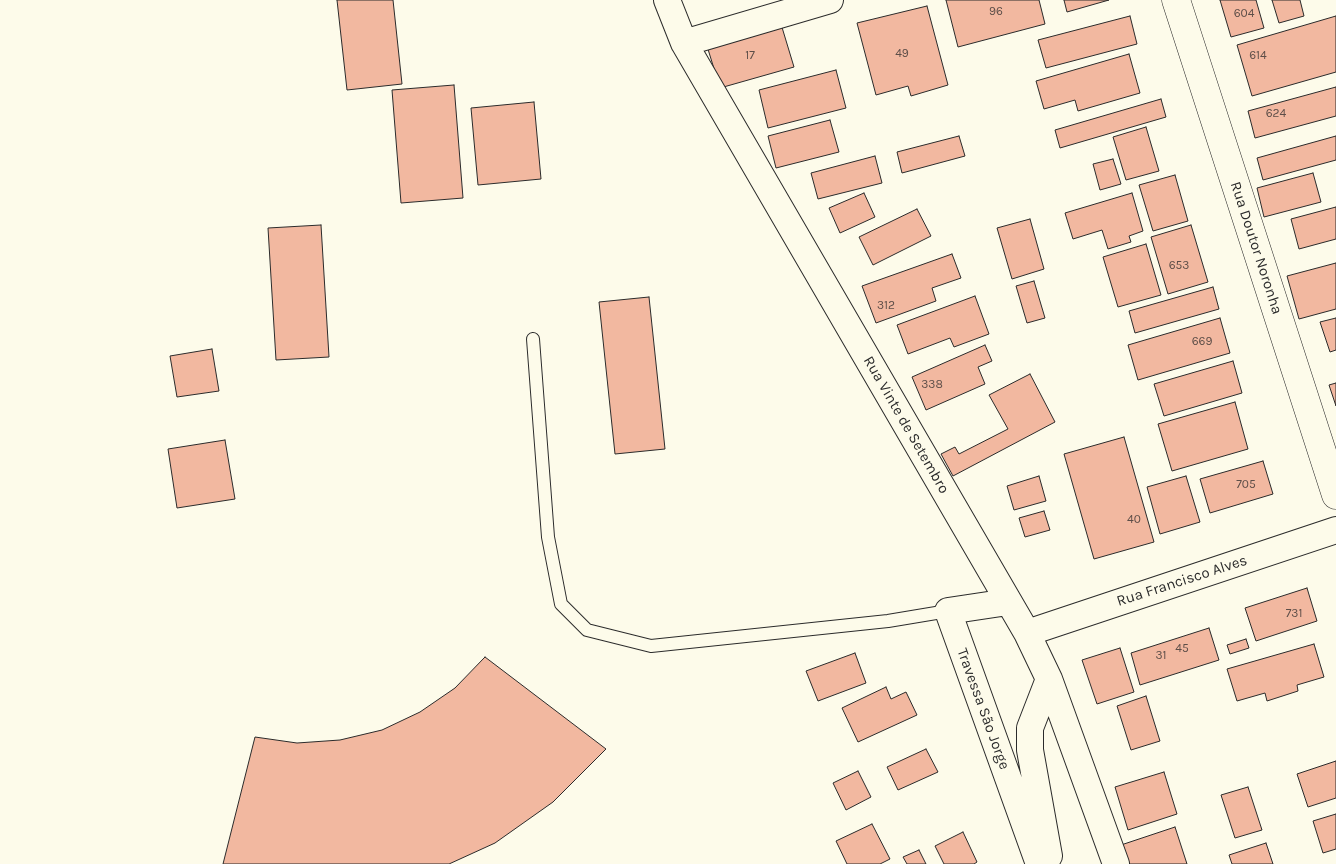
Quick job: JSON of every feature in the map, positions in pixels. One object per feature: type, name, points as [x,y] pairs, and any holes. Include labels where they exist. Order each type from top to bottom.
[{"type":"street","name":"Rua Vinte de Setembro","points":[[667,0],[684,43],[1027,633],[1049,679],[1116,864]]},
{"type":"street","points":[[684,43],[830,0]]},
{"type":"street","name":"Rua Doutor Noronha","points":[[1176,0],[1336,495]]},
{"type":"street","name":"Rua Francisco Alves","points":[[1027,633],[1336,530]]},
{"type":"street","points":[[948,611],[1008,602]]},
{"type":"street","name":"Travessa São Jorge","points":[[948,611],[1039,864]]},
{"type":"street","name":"Travessa São Jorge","points":[[1049,679],[1030,728],[1030,750],[1051,864]]},
{"type":"lane","points":[[533,339],[548,538],[561,604],[587,630],[651,646],[888,621],[948,611]]},
{"type":"building","points":[[337,0],[393,0],[402,84],[347,90]]},
{"type":"building","points":[[946,0],[1039,0],[1045,24],[958,47]]},
{"type":"building","points":[[1064,0],[1109,0],[1067,12]]},
{"type":"building","points":[[1220,0],[1256,0],[1264,28],[1231,37]]},
{"type":"building","points":[[1272,0],[1300,0],[1304,16],[1279,23]]},
{"type":"building","points":[[927,6],[948,85],[911,96],[908,86],[876,95],[857,23]]},
{"type":"building","points":[[1130,16],[1137,44],[1046,68],[1038,40]]},
{"type":"building","points":[[1336,16],[1336,72],[1252,96],[1237,45]]},
{"type":"building","points":[[781,24],[794,67],[720,88],[707,46]]},
{"type":"building","points":[[1129,54],[1140,93],[1078,111],[1075,100],[1044,109],[1036,81]]},
{"type":"building","points":[[836,70],[846,108],[768,128],[759,90]]},
{"type":"building","points":[[454,85],[463,198],[401,203],[392,90]]},
{"type":"building","points":[[1336,87],[1336,116],[1255,138],[1248,111]]},
{"type":"building","points":[[1161,99],[1166,117],[1060,148],[1055,130]]},
{"type":"building","points":[[534,102],[541,179],[478,185],[471,108]]},
{"type":"building","points":[[830,120],[839,152],[776,168],[768,136]]},
{"type":"building","points":[[1146,127],[1159,171],[1126,180],[1113,137]]},
{"type":"building","points":[[959,136],[965,156],[902,173],[897,152]]},
{"type":"building","points":[[1336,136],[1336,160],[1263,180],[1257,158]]},
{"type":"building","points":[[875,156],[882,183],[818,199],[811,173]]},
{"type":"building","points":[[1113,159],[1121,184],[1100,190],[1093,164]]},
{"type":"building","points":[[1313,173],[1321,202],[1264,217],[1257,188]]},
{"type":"building","points":[[1175,175],[1188,221],[1153,231],[1139,185]]},
{"type":"building","points":[[864,193],[875,217],[840,233],[829,208]]},
{"type":"building","points":[[1132,193],[1143,231],[1129,236],[1131,242],[1108,249],[1102,230],[1073,239],[1065,213]]},
{"type":"building","points":[[1336,207],[1336,239],[1299,249],[1291,219]]},
{"type":"building","points":[[917,209],[931,236],[873,265],[859,237]]},
{"type":"building","points":[[1030,219],[1044,269],[1012,279],[997,228]]},
{"type":"building","points":[[321,225],[329,357],[276,360],[268,228]]},
{"type":"building","points":[[1191,225],[1208,282],[1168,294],[1151,237]]},
{"type":"building","points":[[1146,244],[1161,295],[1118,307],[1103,257]]},
{"type":"building","points":[[952,254],[961,278],[932,288],[936,301],[876,323],[862,286]]},
{"type":"building","points":[[1336,263],[1336,309],[1299,319],[1287,276]]},
{"type":"building","points":[[1034,281],[1045,318],[1027,323],[1016,286]]},
{"type":"building","points":[[1213,287],[1219,309],[1135,333],[1129,311]]},
{"type":"building","points":[[975,296],[989,334],[954,347],[950,338],[908,354],[897,325]]},
{"type":"building","points":[[649,297],[665,449],[615,454],[599,302]]},
{"type":"building","points":[[1220,318],[1230,353],[1138,380],[1128,345]]},
{"type":"building","points":[[1336,318],[1336,350],[1330,352],[1320,322]]},
{"type":"building","points":[[985,345],[992,361],[978,367],[985,384],[926,410],[912,377]]},
{"type":"building","points":[[212,349],[219,391],[177,397],[170,356]]},
{"type":"building","points":[[1233,361],[1242,393],[1164,416],[1154,384]]},
{"type":"building","points":[[1030,374],[1055,422],[953,476],[941,454],[955,447],[959,454],[1008,429],[989,395]]},
{"type":"building","points":[[1336,383],[1336,406],[1329,385]]},
{"type":"building","points":[[1235,402],[1248,449],[1172,471],[1158,424]]},
{"type":"building","points":[[1124,437],[1154,542],[1094,559],[1064,454]]},
{"type":"building","points":[[225,440],[235,499],[177,508],[168,449]]},
{"type":"building","points":[[1263,461],[1273,494],[1210,513],[1200,479]]},
{"type":"building","points":[[1039,476],[1046,501],[1014,510],[1007,486]]},
{"type":"building","points":[[1186,476],[1200,522],[1160,534],[1147,487]]},
{"type":"building","points":[[1044,511],[1050,530],[1025,537],[1019,518]]},
{"type":"building","points":[[1307,588],[1317,621],[1256,641],[1245,608]]},
{"type":"building","points":[[1209,628],[1219,660],[1140,685],[1131,653]]},
{"type":"building","points":[[1246,639],[1249,648],[1230,654],[1227,645]]},
{"type":"building","points":[[1314,644],[1324,677],[1297,685],[1298,691],[1267,701],[1265,693],[1237,701],[1227,669]]},
{"type":"building","points":[[1120,648],[1134,692],[1097,704],[1082,660]]},
{"type":"building","points":[[855,653],[866,683],[818,701],[806,671]]},
{"type":"building","points":[[485,657],[606,749],[553,802],[495,843],[449,864],[223,864],[255,737],[297,743],[340,740],[382,730],[420,712],[455,688]]},
{"type":"building","points":[[886,687],[891,699],[906,692],[917,715],[858,742],[842,708]]},
{"type":"building","points":[[1146,696],[1160,741],[1131,750],[1117,706]]},
{"type":"building","points":[[926,749],[938,772],[898,790],[887,767]]},
{"type":"building","points":[[1336,761],[1336,798],[1308,807],[1297,774]]},
{"type":"building","points":[[858,771],[871,797],[846,810],[833,783]]},
{"type":"building","points":[[1164,772],[1177,814],[1128,830],[1115,787]]},
{"type":"building","points":[[1248,787],[1262,830],[1235,838],[1221,795]]},
{"type":"building","points":[[1336,814],[1336,849],[1323,853],[1313,821]]},
{"type":"building","points":[[872,824],[890,859],[880,864],[847,864],[836,841]]},
{"type":"building","points":[[1175,827],[1187,864],[1124,864],[1118,846]]},
{"type":"building","points":[[963,832],[977,862],[974,864],[944,864],[935,846]]},
{"type":"building","points":[[1266,843],[1273,864],[1232,864],[1229,855]]},
{"type":"building","points":[[919,850],[926,864],[907,864],[903,857]]}]
